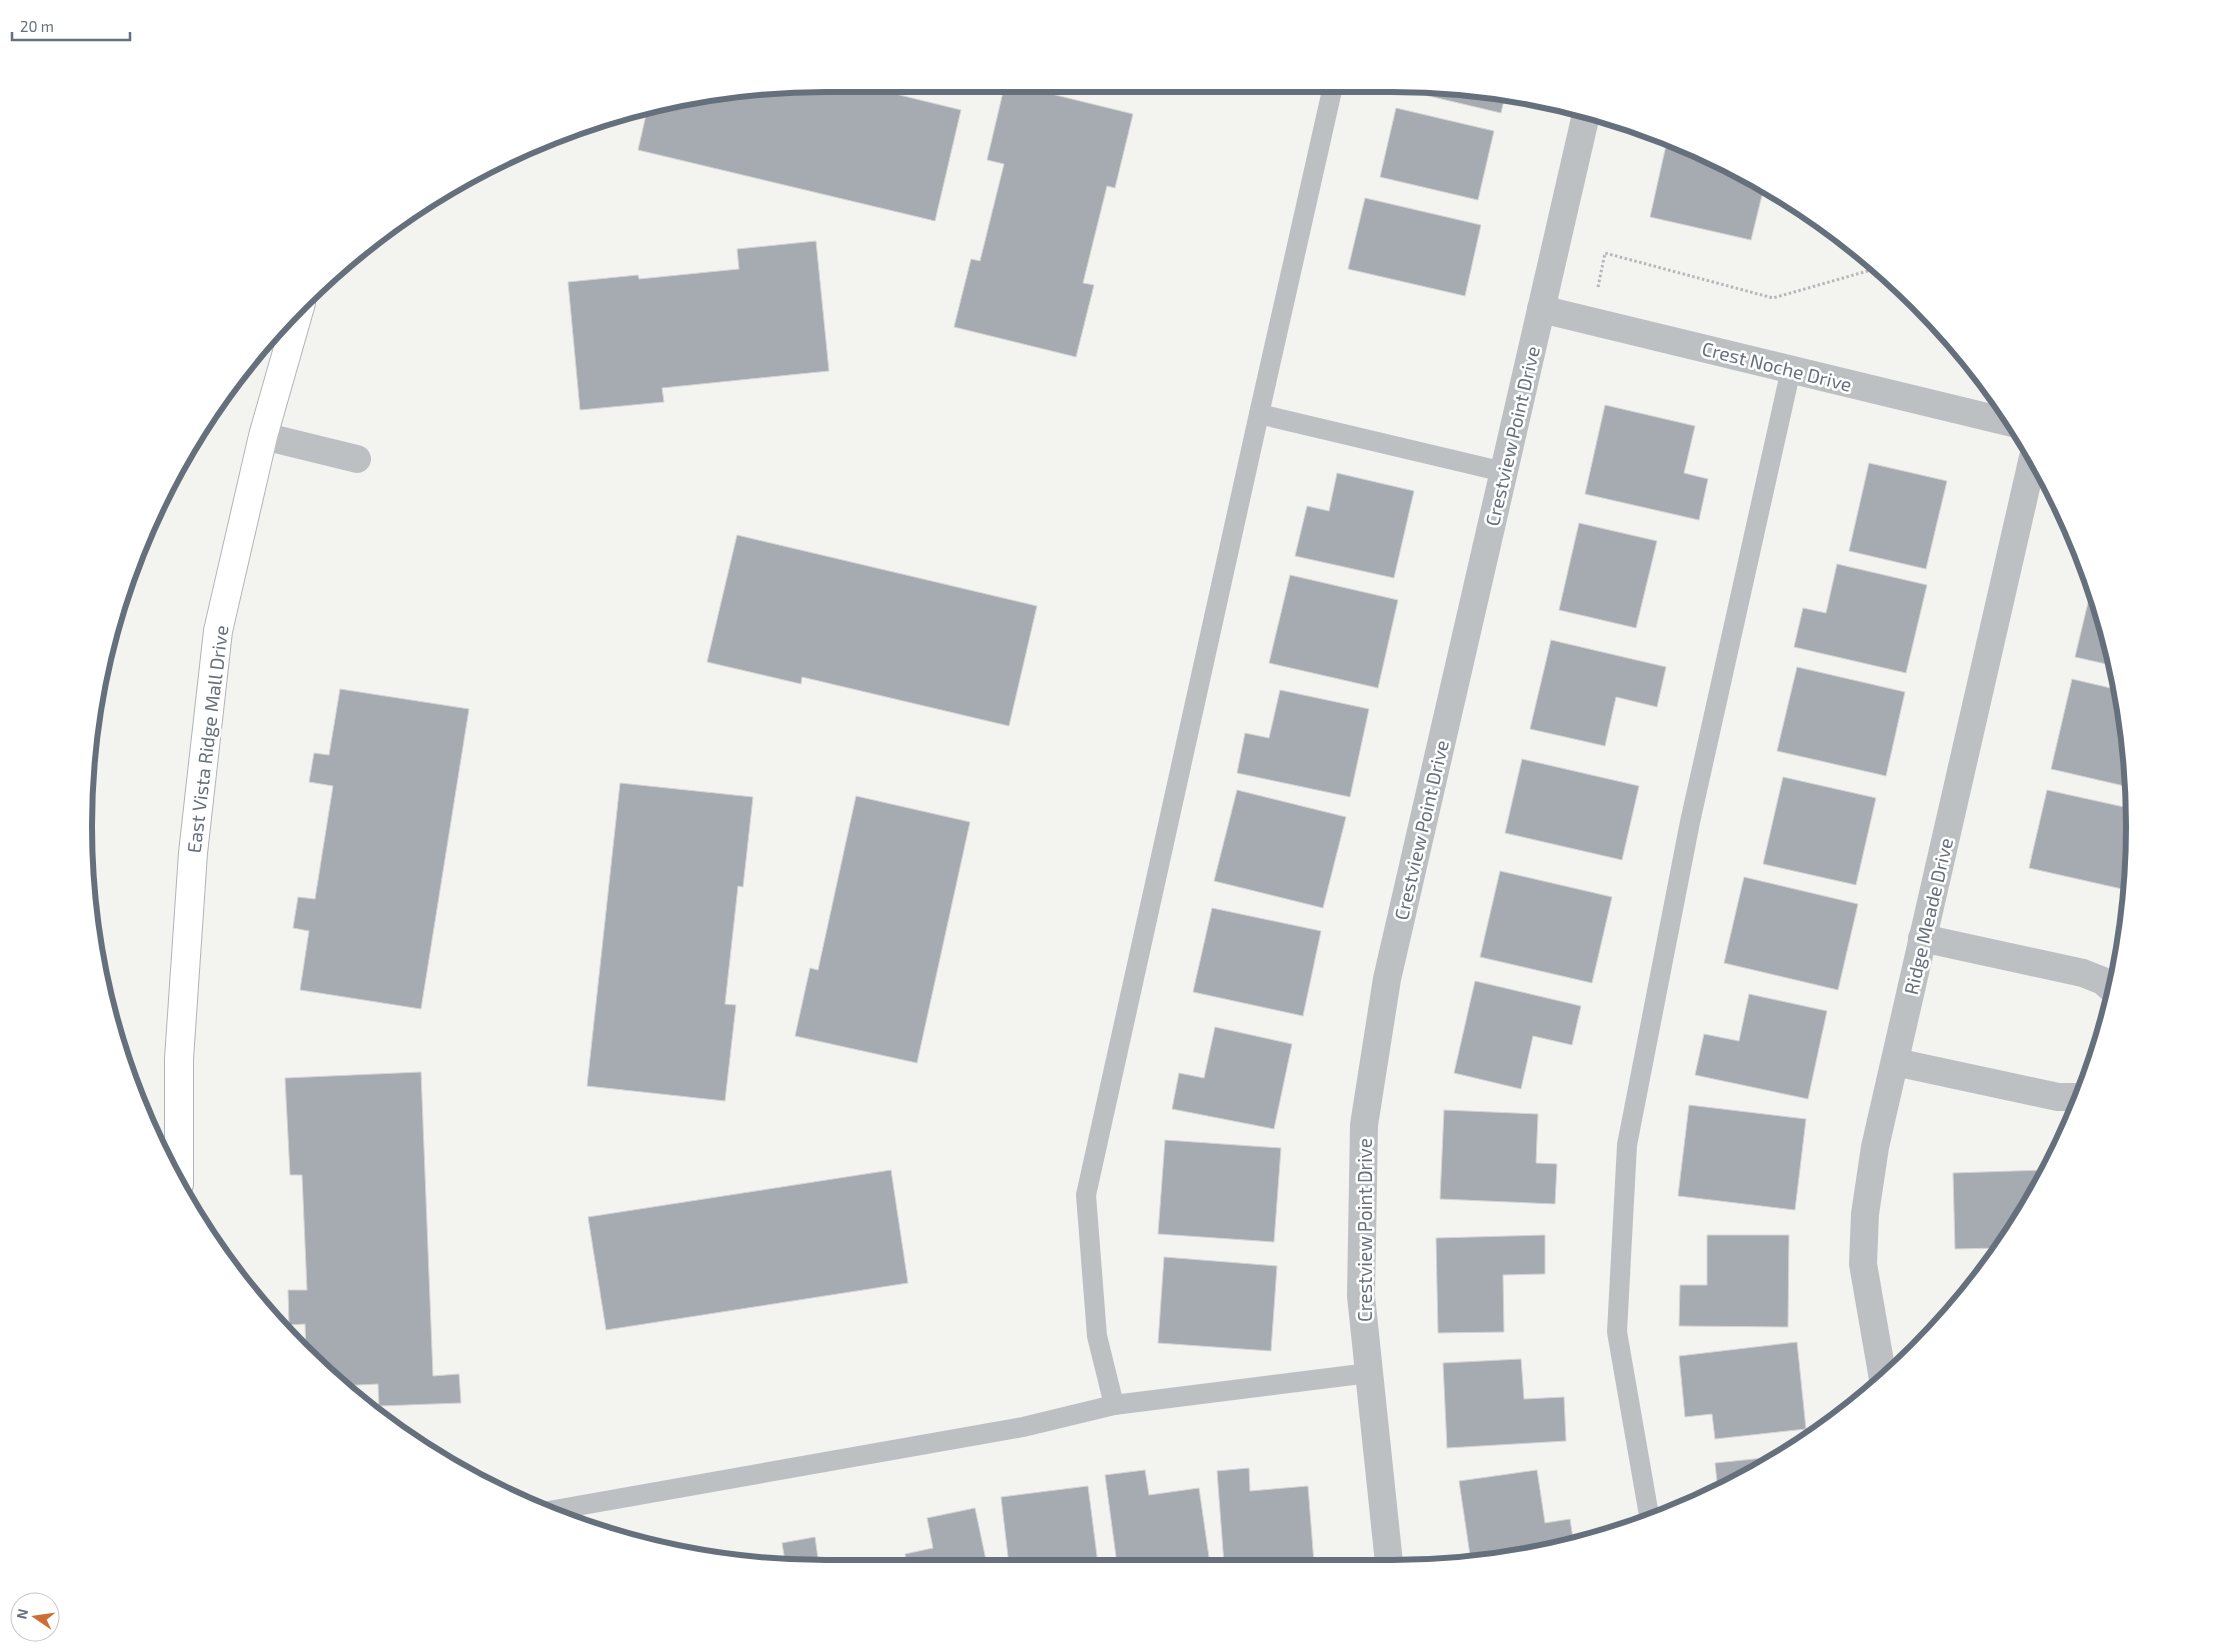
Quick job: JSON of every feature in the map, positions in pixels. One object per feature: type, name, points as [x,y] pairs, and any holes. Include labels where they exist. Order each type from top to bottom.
[{"type":"main road","name":"East Vista Ridge Mall Drive","points":[[179,1171],[181,1029],[193,853],[218,631],[263,436],[297,318]]},
{"type":"street","name":"Crestview Point Drive","points":[[1389,1560],[1361,1296],[1364,1125],[1387,979],[1585,118]]},
{"type":"street","name":"Crest Noche Drive","points":[[1541,309],[2005,421]]},
{"type":"street","points":[[263,436],[357,459]]},
{"type":"street","name":"Ridge Meade Drive","points":[[1882,1373],[1863,1264],[1865,1214],[1875,1147],[2032,466]]},
{"type":"street","points":[[1922,938],[2083,973],[2103,981],[2108,986]]},
{"type":"street","points":[[1894,1062],[2058,1097],[2075,1097]]},
{"type":"lane","points":[[1114,1405],[1097,1336],[1086,1194],[1259,414],[1333,92]]},
{"type":"lane","points":[[1649,1514],[1617,1332],[1627,1145],[1690,822],[1791,369]]},
{"type":"lane","points":[[1259,414],[1504,472]]},
{"type":"lane","points":[[559,1509],[1023,1427],[1114,1405],[1369,1373]]},
{"type":"path","points":[[1591,322],[1605,253],[1773,298],[1871,270]]},
{"type":"building","points":[[887,92],[961,110],[935,221],[638,150],[646,115],[730,99],[778,94]]},
{"type":"building","points":[[1003,92],[1043,92],[1133,114],[1115,188],[1107,186],[1083,283],[1094,285],[1076,357],[954,327],[971,259],[980,261],[1004,164],[987,160]]},
{"type":"building","points":[[1416,93],[1504,102],[1501,113]]},
{"type":"building","points":[[1396,108],[1494,131],[1478,200],[1380,177]]},
{"type":"building","points":[[1666,145],[1717,168],[1763,193],[1751,240],[1650,217]]},
{"type":"building","points":[[1365,198],[1481,225],[1465,296],[1348,269]]},
{"type":"building","points":[[816,241],[829,371],[662,388],[664,402],[580,410],[568,282],[638,275],[639,279],[739,269],[737,249]]},
{"type":"building","points":[[1605,405],[1695,426],[1684,473],[1708,479],[1699,520],[1585,494]]},
{"type":"building","points":[[1869,463],[1947,481],[1926,569],[1849,551]]},
{"type":"building","points":[[1337,473],[1414,491],[1394,578],[1295,556],[1307,506],[1329,511]]},
{"type":"building","points":[[1579,523],[1657,541],[1636,628],[1559,610]]},
{"type":"building","points":[[737,535],[1037,606],[1009,726],[802,677],[801,684],[707,662]]},
{"type":"building","points":[[1837,564],[1927,585],[1906,673],[1794,647],[1803,608],[1826,613]]},
{"type":"building","points":[[1290,575],[1398,600],[1378,688],[1269,663]]},
{"type":"building","points":[[2090,596],[2108,664],[2075,657]]},
{"type":"building","points":[[1551,640],[1666,667],[1657,707],[1616,697],[1605,746],[1530,729]]},
{"type":"building","points":[[1797,667],[1905,692],[1886,776],[1777,751]]},
{"type":"building","points":[[2072,679],[2113,689],[2120,730],[2125,786],[2051,769]]},
{"type":"building","points":[[340,689],[469,709],[421,1009],[300,990],[309,931],[293,928],[298,897],[315,899],[333,786],[309,782],[314,753],[329,755]]},
{"type":"building","points":[[1280,690],[1369,709],[1350,797],[1237,773],[1245,733],[1269,738]]},
{"type":"building","points":[[1522,759],[1639,786],[1622,860],[1505,833]]},
{"type":"building","points":[[1783,777],[1876,798],[1856,885],[1763,864]]},
{"type":"building","points":[[620,783],[753,797],[743,887],[738,886],[725,1004],[736,1005],[725,1101],[587,1086]]},
{"type":"building","points":[[1237,790],[1346,817],[1323,908],[1214,881]]},
{"type":"building","points":[[2047,790],[2126,807],[2125,874],[2122,889],[2029,868]]},
{"type":"building","points":[[856,796],[970,822],[917,1063],[795,1036],[810,968],[818,970]]},
{"type":"building","points":[[1500,871],[1612,897],[1592,983],[1480,957]]},
{"type":"building","points":[[1744,877],[1858,904],[1838,990],[1724,963]]},
{"type":"building","points":[[1212,908],[1321,931],[1303,1016],[1193,992]]},
{"type":"building","points":[[1475,981],[1581,1006],[1572,1045],[1533,1036],[1521,1089],[1454,1073]]},
{"type":"building","points":[[1749,994],[1827,1011],[1808,1099],[1695,1075],[1704,1034],[1739,1041]]},
{"type":"building","points":[[1215,1027],[1292,1044],[1274,1129],[1172,1109],[1179,1073],[1204,1078]]},
{"type":"building","points":[[421,1072],[433,1376],[459,1374],[461,1403],[379,1406],[378,1384],[352,1385],[306,1344],[305,1324],[289,1325],[288,1290],[307,1290],[302,1175],[290,1175],[285,1078]]},
{"type":"building","points":[[1689,1105],[1806,1119],[1795,1210],[1678,1196]]},
{"type":"building","points":[[1444,1110],[1538,1114],[1536,1163],[1557,1164],[1555,1204],[1440,1199]]},
{"type":"building","points":[[1165,1140],[1281,1148],[1274,1242],[1158,1234]]},
{"type":"building","points":[[891,1170],[908,1283],[606,1330],[588,1217]]},
{"type":"building","points":[[2040,1170],[1993,1248],[1955,1249],[1953,1173]]},
{"type":"building","points":[[1545,1235],[1545,1274],[1503,1275],[1504,1332],[1438,1333],[1436,1238]]},
{"type":"building","points":[[1707,1235],[1789,1235],[1788,1327],[1679,1326],[1680,1285],[1707,1285]]},
{"type":"building","points":[[1164,1257],[1277,1266],[1271,1351],[1158,1343]]},
{"type":"building","points":[[1797,1342],[1806,1429],[1715,1439],[1712,1414],[1685,1417],[1679,1356]]},
{"type":"building","points":[[1521,1359],[1524,1399],[1564,1397],[1566,1441],[1447,1448],[1443,1363]]},
{"type":"building","points":[[1765,1458],[1717,1484],[1715,1463]]},
{"type":"building","points":[[1249,1468],[1250,1491],[1308,1486],[1314,1560],[1224,1560],[1217,1471]]},
{"type":"building","points":[[1145,1470],[1149,1495],[1199,1488],[1209,1560],[1116,1560],[1105,1475]]},
{"type":"building","points":[[1537,1470],[1545,1523],[1570,1519],[1573,1537],[1470,1555],[1459,1481]]},
{"type":"building","points":[[1088,1486],[1097,1560],[1008,1560],[1001,1497]]},
{"type":"building","points":[[975,1508],[986,1560],[906,1560],[905,1554],[933,1548],[927,1518]]},
{"type":"building","points":[[815,1537],[818,1560],[785,1558],[782,1543]]}]
